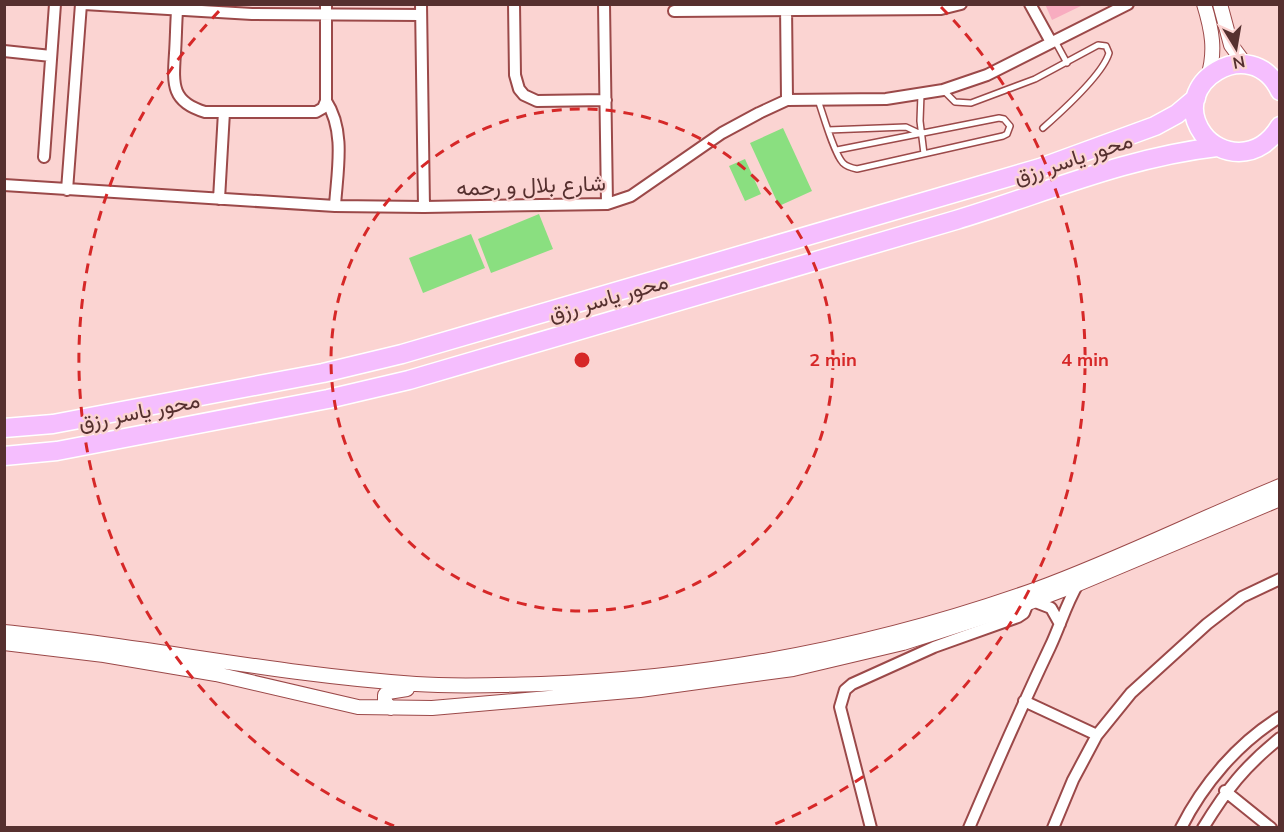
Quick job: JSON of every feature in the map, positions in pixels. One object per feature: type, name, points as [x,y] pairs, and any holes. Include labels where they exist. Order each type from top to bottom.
[{"type":"main road","points":[[1217,147],[1204,136],[1195,114],[1196,98],[1202,83],[1208,76],[1229,65],[1280,72]]},
{"type":"main road","points":[[1253,67],[1273,80],[1280,91]]},
{"type":"main road","name":"محور ياسر رزق","points":[[4,428],[53,424],[323,373],[402,354],[1040,168],[1155,126],[1177,114],[1196,98]]},
{"type":"main road","name":"محور ياسر رزق","points":[[4,456],[57,451],[328,399],[409,380],[1012,203],[1131,163],[1172,153],[1217,147],[1232,152],[1256,149],[1270,140],[1280,126]]},
{"type":"street","points":[[44,157],[55,4]]},
{"type":"street","points":[[67,190],[82,4],[177,11],[421,10],[424,207]]},
{"type":"street","points":[[514,4],[515,75],[519,89],[524,95],[537,101],[606,100]]},
{"type":"street","points":[[604,4],[607,204]]},
{"type":"street","points":[[674,11],[786,7],[941,9],[961,4]]},
{"type":"street","points":[[1030,4],[1053,41]]},
{"type":"street","name":"شارع بلال و رحمه","points":[[4,185],[335,206],[607,204],[631,196],[722,133],[787,100],[886,99],[943,90],[987,75],[1128,4]]},
{"type":"street","points":[[1204,4],[1213,45],[1208,76]]},
{"type":"street","points":[[1220,4],[1231,45],[1253,67]]},
{"type":"street","points":[[786,7],[787,100]]},
{"type":"street","points":[[177,11],[173,80],[183,102],[205,112],[316,112],[323,108],[326,101],[326,10]]},
{"type":"street","points":[[4,51],[51,56]]},
{"type":"street","points":[[326,101],[338,125],[335,206]]},
{"type":"street","points":[[219,199],[224,112]]},
{"type":"street","points":[[4,632],[56,637],[287,670],[417,684],[527,684],[661,676],[731,667],[834,647],[954,616],[1039,588],[1280,486]]},
{"type":"street","points":[[871,828],[842,715],[841,698],[852,684],[932,641],[1078,584],[1280,499]]},
{"type":"street","points":[[1053,828],[1072,780],[1097,735],[1131,693],[1207,624],[1242,597],[1280,579]]},
{"type":"street","points":[[969,828],[1078,584]]},
{"type":"street","points":[[1030,602],[1051,608],[1060,624]]},
{"type":"street","points":[[4,643],[94,654],[216,674],[341,704],[391,708],[439,707],[701,683],[831,662],[932,641]]},
{"type":"street","points":[[391,708],[387,706],[384,699],[388,692],[407,689],[417,684]]},
{"type":"street","points":[[1024,701],[1097,735]]},
{"type":"street","points":[[1181,828],[1203,790],[1224,764],[1246,742],[1280,717]]},
{"type":"street","points":[[1203,828],[1225,792],[1252,760],[1280,738]]},
{"type":"street","points":[[1225,792],[1271,828]]},
{"type":"lane","points":[[1053,41],[1067,63]]},
{"type":"lane","points":[[943,90],[954,102],[971,103],[1014,88],[1102,44],[1108,49],[1108,57],[1089,82],[1042,128]]},
{"type":"lane","points":[[921,94],[921,134],[924,154]]},
{"type":"lane","points":[[817,99],[828,130],[837,150],[844,164],[856,169],[1003,136],[1010,126],[1004,119],[999,118],[837,150]]},
{"type":"lane","points":[[828,130],[906,127],[921,134]]},
{"type":"green space","points":[[783,128],[812,191],[779,206],[750,143]]},
{"type":"green space","points":[[745,159],[761,194],[745,201],[729,166]]},
{"type":"green space","points":[[539,214],[553,249],[491,273],[478,239]]},
{"type":"green space","points":[[471,234],[485,268],[423,293],[409,258]]},
{"type":"building","points":[[1045,4],[1085,4],[1052,20]]}]
